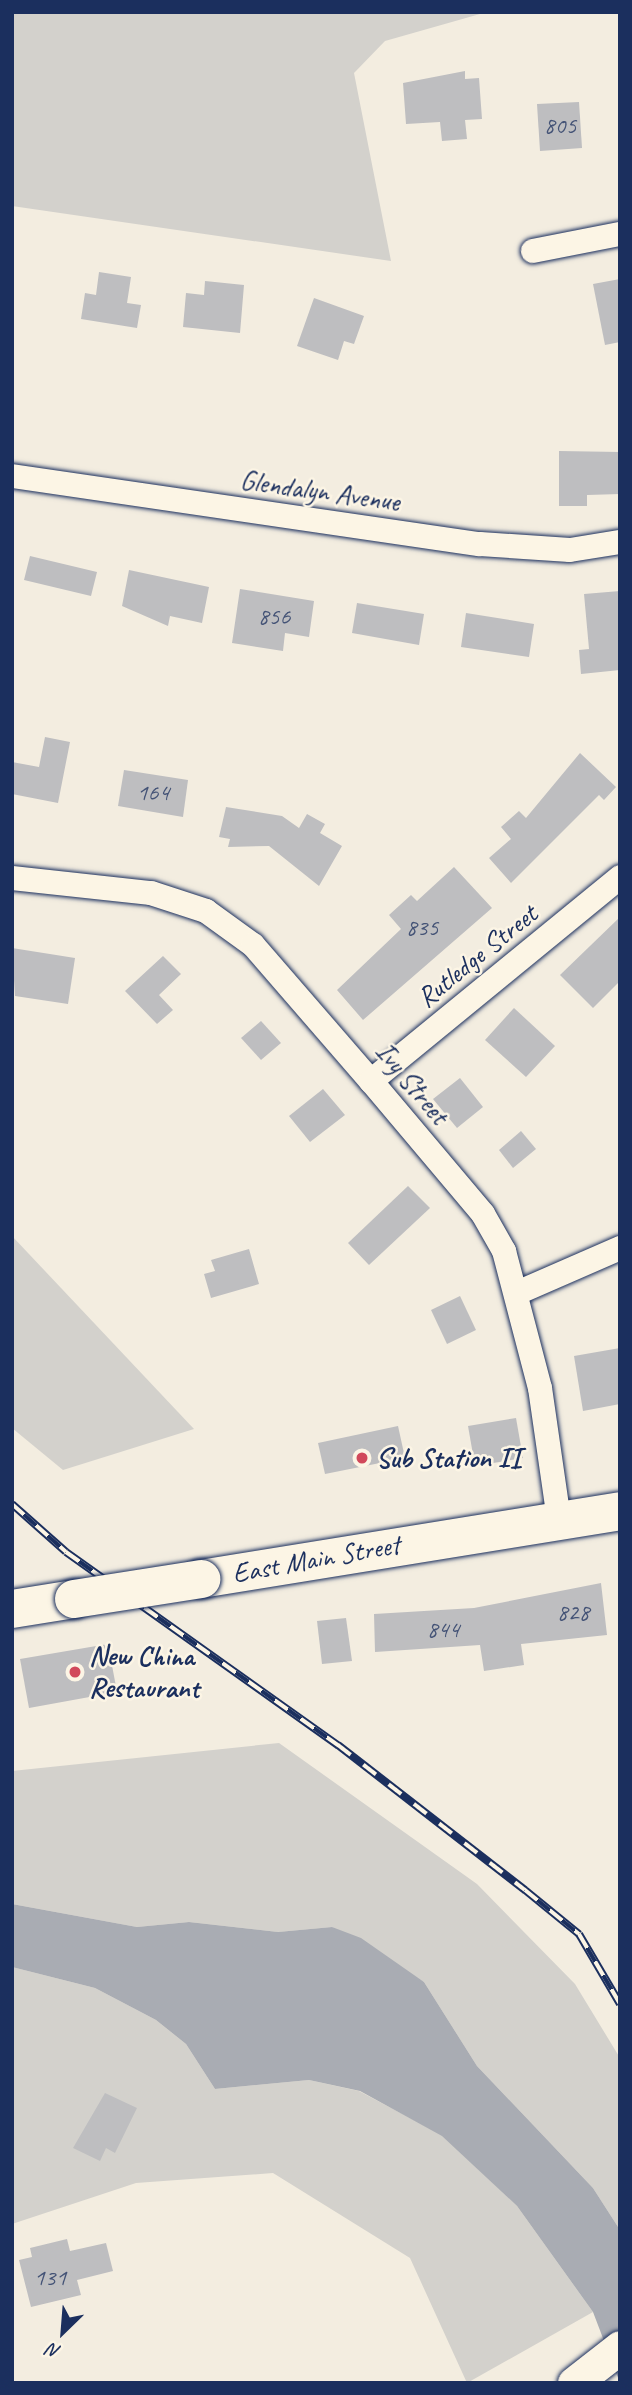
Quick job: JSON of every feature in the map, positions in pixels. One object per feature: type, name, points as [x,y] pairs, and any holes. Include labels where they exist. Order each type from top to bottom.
[{"type":"main road","name":"East Main Street","points":[[12,1609],[620,1511]]},
{"type":"street","points":[[533,251],[620,234]]},
{"type":"street","name":"Glendalyn Avenue","points":[[12,476],[480,544],[570,551],[620,542]]},
{"type":"street","name":"Rutledge Street","points":[[371,1080],[620,877]]},
{"type":"street","name":"Ivy Street","points":[[12,878],[151,893],[206,911],[253,945],[371,1080],[483,1214],[517,1293],[540,1388],[559,1520]]},
{"type":"street","points":[[517,1293],[620,1248]]},
{"type":"street","points":[[574,2383],[620,2347]]},
{"type":"shaded area","points":[[12,12],[487,12],[385,41],[354,73],[391,261],[12,206]]},
{"type":"shaded area","points":[[12,1236],[194,1429],[63,1470],[12,1428]]},
{"type":"shaded area","points":[[279,1743],[477,1884],[575,1984],[620,2058],[620,2230],[593,2188],[477,2066],[424,1982],[332,1927],[278,1932],[189,1922],[137,1927],[12,1904],[12,1771]]},
{"type":"shaded area","points":[[12,1904],[137,1927],[189,1922],[278,1932],[332,1927],[361,1938],[424,1982],[477,2066],[593,2188],[620,2230],[620,2383],[593,2312],[517,2206],[442,2136],[360,2091],[309,2080],[215,2089],[186,2044],[156,2020],[95,1988],[12,1967]]},
{"type":"shaded area","points":[[12,1967],[95,1988],[156,2020],[186,2044],[215,2089],[309,2080],[359,2091],[442,2135],[517,2206],[593,2312],[467,2383],[410,2258],[273,2173],[136,2183],[12,2224]]},
{"type":"building","points":[[465,71],[465,79],[479,78],[482,119],[465,120],[467,139],[442,141],[440,122],[406,124],[403,83]]},
{"type":"building","points":[[579,102],[582,148],[540,151],[537,104]]},
{"type":"building","points":[[99,272],[131,277],[127,303],[141,305],[137,328],[81,319],[85,293],[96,295]]},
{"type":"building","points":[[620,279],[620,342],[605,345],[593,284]]},
{"type":"building","points":[[205,281],[244,285],[240,333],[183,327],[186,293],[204,295]]},
{"type":"building","points":[[314,298],[364,316],[354,344],[344,341],[338,360],[297,346]]},
{"type":"building","points":[[559,451],[620,452],[620,494],[587,495],[587,506],[559,506]]},
{"type":"building","points":[[30,556],[97,572],[91,596],[24,580]]},
{"type":"building","points":[[129,570],[209,587],[202,623],[170,616],[168,626],[122,606]]},
{"type":"building","points":[[240,589],[314,601],[309,637],[285,633],[283,651],[232,643]]},
{"type":"building","points":[[620,591],[620,670],[581,674],[579,650],[589,649],[584,594]]},
{"type":"building","points":[[357,603],[424,614],[419,645],[352,633]]},
{"type":"building","points":[[466,613],[534,624],[529,657],[461,647]]},
{"type":"building","points":[[45,737],[70,742],[58,803],[12,794],[12,762],[39,767]]},
{"type":"building","points":[[580,753],[616,787],[604,800],[599,795],[511,883],[489,858],[511,839],[501,827],[519,811],[526,818]]},
{"type":"building","points":[[124,770],[188,780],[183,817],[118,806]]},
{"type":"building","points":[[226,807],[282,816],[299,828],[307,814],[325,824],[320,833],[342,846],[319,886],[269,846],[228,847],[230,839],[219,837]]},
{"type":"building","points":[[454,867],[492,908],[363,1020],[337,990],[401,929],[389,915],[411,895],[417,901]]},
{"type":"building","points":[[620,917],[620,981],[593,1008],[560,975]]},
{"type":"building","points":[[12,948],[75,958],[68,1004],[15,996]]},
{"type":"building","points":[[163,956],[181,974],[159,995],[173,1010],[157,1024],[125,991]]},
{"type":"building","points":[[514,1008],[555,1046],[526,1077],[485,1040]]},
{"type":"building","points":[[261,1021],[281,1043],[261,1060],[241,1038]]},
{"type":"building","points":[[460,1078],[483,1107],[457,1128],[433,1099]]},
{"type":"building","points":[[323,1089],[345,1115],[310,1142],[289,1116]]},
{"type":"building","points":[[521,1131],[536,1149],[513,1168],[499,1150]]},
{"type":"building","points":[[408,1186],[430,1208],[369,1265],[348,1243]]},
{"type":"building","points":[[249,1249],[259,1284],[211,1298],[204,1274],[215,1271],[211,1260]]},
{"type":"building","points":[[460,1296],[476,1330],[447,1344],[431,1310]]},
{"type":"building","points":[[620,1348],[620,1404],[583,1411],[574,1356]]},
{"type":"building","points":[[516,1418],[523,1458],[475,1466],[468,1426]]},
{"type":"building","points":[[398,1426],[405,1458],[325,1474],[318,1443]]},
{"type":"building","points":[[601,1583],[607,1635],[521,1644],[524,1665],[484,1671],[480,1645],[375,1652],[374,1614],[474,1608]]},
{"type":"building","points":[[346,1618],[352,1661],[322,1664],[317,1621]]},
{"type":"building","points":[[108,1644],[117,1692],[29,1708],[20,1659]]},
{"type":"building","points":[[105,2093],[137,2108],[115,2153],[106,2148],[100,2161],[73,2148]]},
{"type":"building","points":[[67,2239],[70,2251],[106,2243],[113,2271],[77,2280],[81,2295],[31,2307],[19,2260],[32,2257],[30,2248]]},
{"type":"railway","points":[[12,1504],[66,1552],[338,1745],[579,1934],[620,2004]]},
{"type":"place","name":"Sub Station II","points":[[362,1458]]},
{"type":"place","name":"New China Restaurant","points":[[75,1672]]}]
